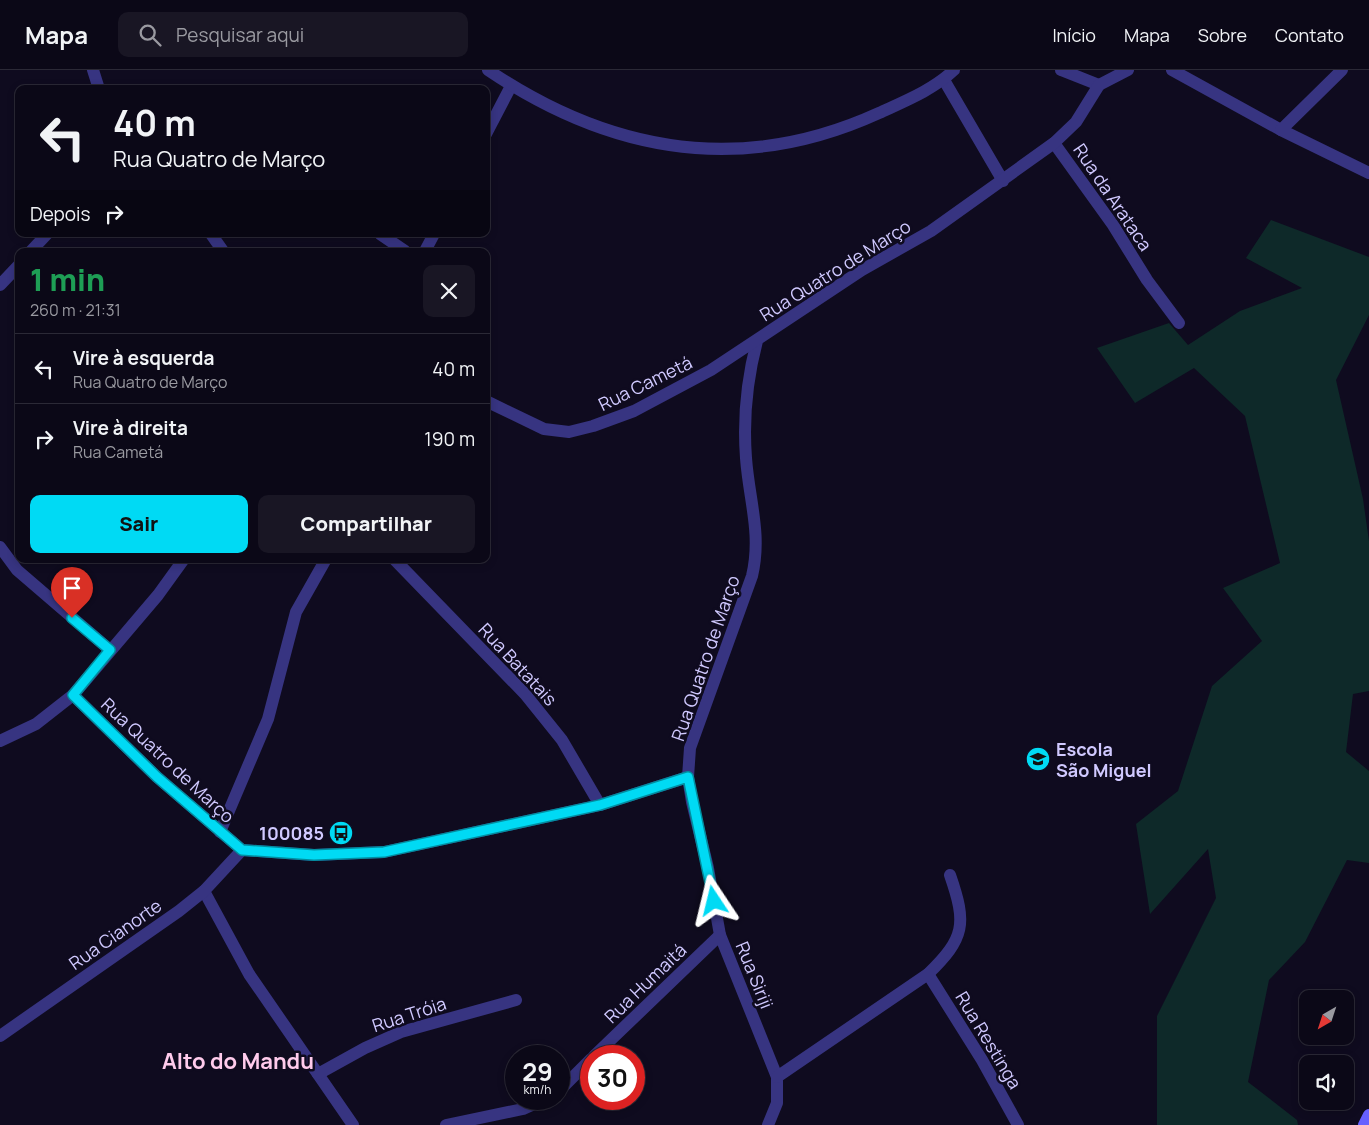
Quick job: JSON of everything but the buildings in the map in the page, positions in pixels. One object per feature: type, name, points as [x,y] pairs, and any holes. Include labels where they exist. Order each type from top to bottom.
[{"type":"main road","points":[[1364,1125],[1369,1115]]},
{"type":"street","points":[[93,70],[98,85]]},
{"type":"street","points":[[488,70],[549,108],[613,133],[657,144],[704,150],[771,146],[808,138],[860,121],[910,99],[944,80],[954,70]]},
{"type":"street","points":[[1061,70],[1099,85]]},
{"type":"street","points":[[1054,143],[1076,122],[1099,85],[1128,70]]},
{"type":"street","points":[[1172,70],[1281,130],[1369,173]]},
{"type":"street","points":[[1281,130],[1342,70]]},
{"type":"street","points":[[944,80],[1003,181]]},
{"type":"street","points":[[490,126],[511,86]]},
{"type":"street","name":"Rua da Arataca","points":[[1003,181],[1054,143],[1179,323]]},
{"type":"street","name":"Rua Quatro de Março","points":[[688,777],[690,748],[752,576],[756,556],[757,534],[746,459],[746,408],[748,376],[757,340],[862,270],[931,231],[1003,181]]},
{"type":"street","points":[[34,248],[44,237]]},
{"type":"street","points":[[213,237],[221,248]]},
{"type":"street","points":[[384,237],[400,248]]},
{"type":"street","points":[[0,285],[15,269]]},
{"type":"street","name":"Rua Cametá","points":[[490,403],[544,428],[569,432],[593,426],[634,411],[704,374],[757,340]]},
{"type":"street","points":[[0,547],[17,570],[110,650]]},
{"type":"street","points":[[0,741],[36,724],[73,695],[158,595],[181,563]]},
{"type":"street","points":[[220,832],[268,719],[296,612],[324,563]]},
{"type":"street","name":"Rua Batatais","points":[[398,563],[525,694],[562,740],[600,805]]},
{"type":"street","name":"Rua Quatro de Março","points":[[73,695],[157,777],[242,850]]},
{"type":"street","points":[[242,850],[314,855],[384,852],[600,805],[688,777]]},
{"type":"street","name":"Rua Siriji","points":[[688,777],[720,935],[777,1077],[777,1103],[768,1125]]},
{"type":"street","name":"Rua Cianorte","points":[[0,1036],[179,911],[204,891],[242,850]]},
{"type":"street","points":[[777,1077],[928,974],[957,943],[960,927],[959,913],[957,895],[950,875]]},
{"type":"street","points":[[204,891],[249,974],[353,1125]]},
{"type":"street","name":"Rua Humaitá","points":[[605,1045],[720,935]]},
{"type":"street","name":"Rua Restinga","points":[[928,974],[982,1060],[1018,1125]]},
{"type":"street","name":"Rua Tróia","points":[[318,1074],[365,1048],[400,1032],[516,1000]]},
{"type":"street","points":[[570,1080],[580,1070]]},
{"type":"street","points":[[446,1125],[518,1110]]},
{"type":"green space","points":[[1271,220],[1369,257],[1369,315],[1336,380],[1363,499],[1369,541],[1369,691],[1353,694],[1346,752],[1369,771],[1369,863],[1347,860],[1305,942],[1269,980],[1248,1082],[1297,1120],[1298,1125],[1157,1125],[1157,1016],[1216,898],[1208,849],[1150,914],[1136,824],[1178,791],[1212,686],[1262,641],[1223,588],[1280,563],[1245,416],[1194,368],[1135,403],[1097,348],[1169,323],[1188,345],[1240,311],[1302,288],[1246,258]]},
{"type":"place","name":"Escola São Miguel","points":[[1038,759]]},
{"type":"place","name":"100085","points":[[341,833]]},
{"type":"district","name":"Alto do Mandu","points":[[238,1061]]},
{"type":"route","points":[[72,618],[110,650],[73,695],[157,777],[242,850],[314,855],[384,852],[600,805],[688,777],[714,901]]}]
